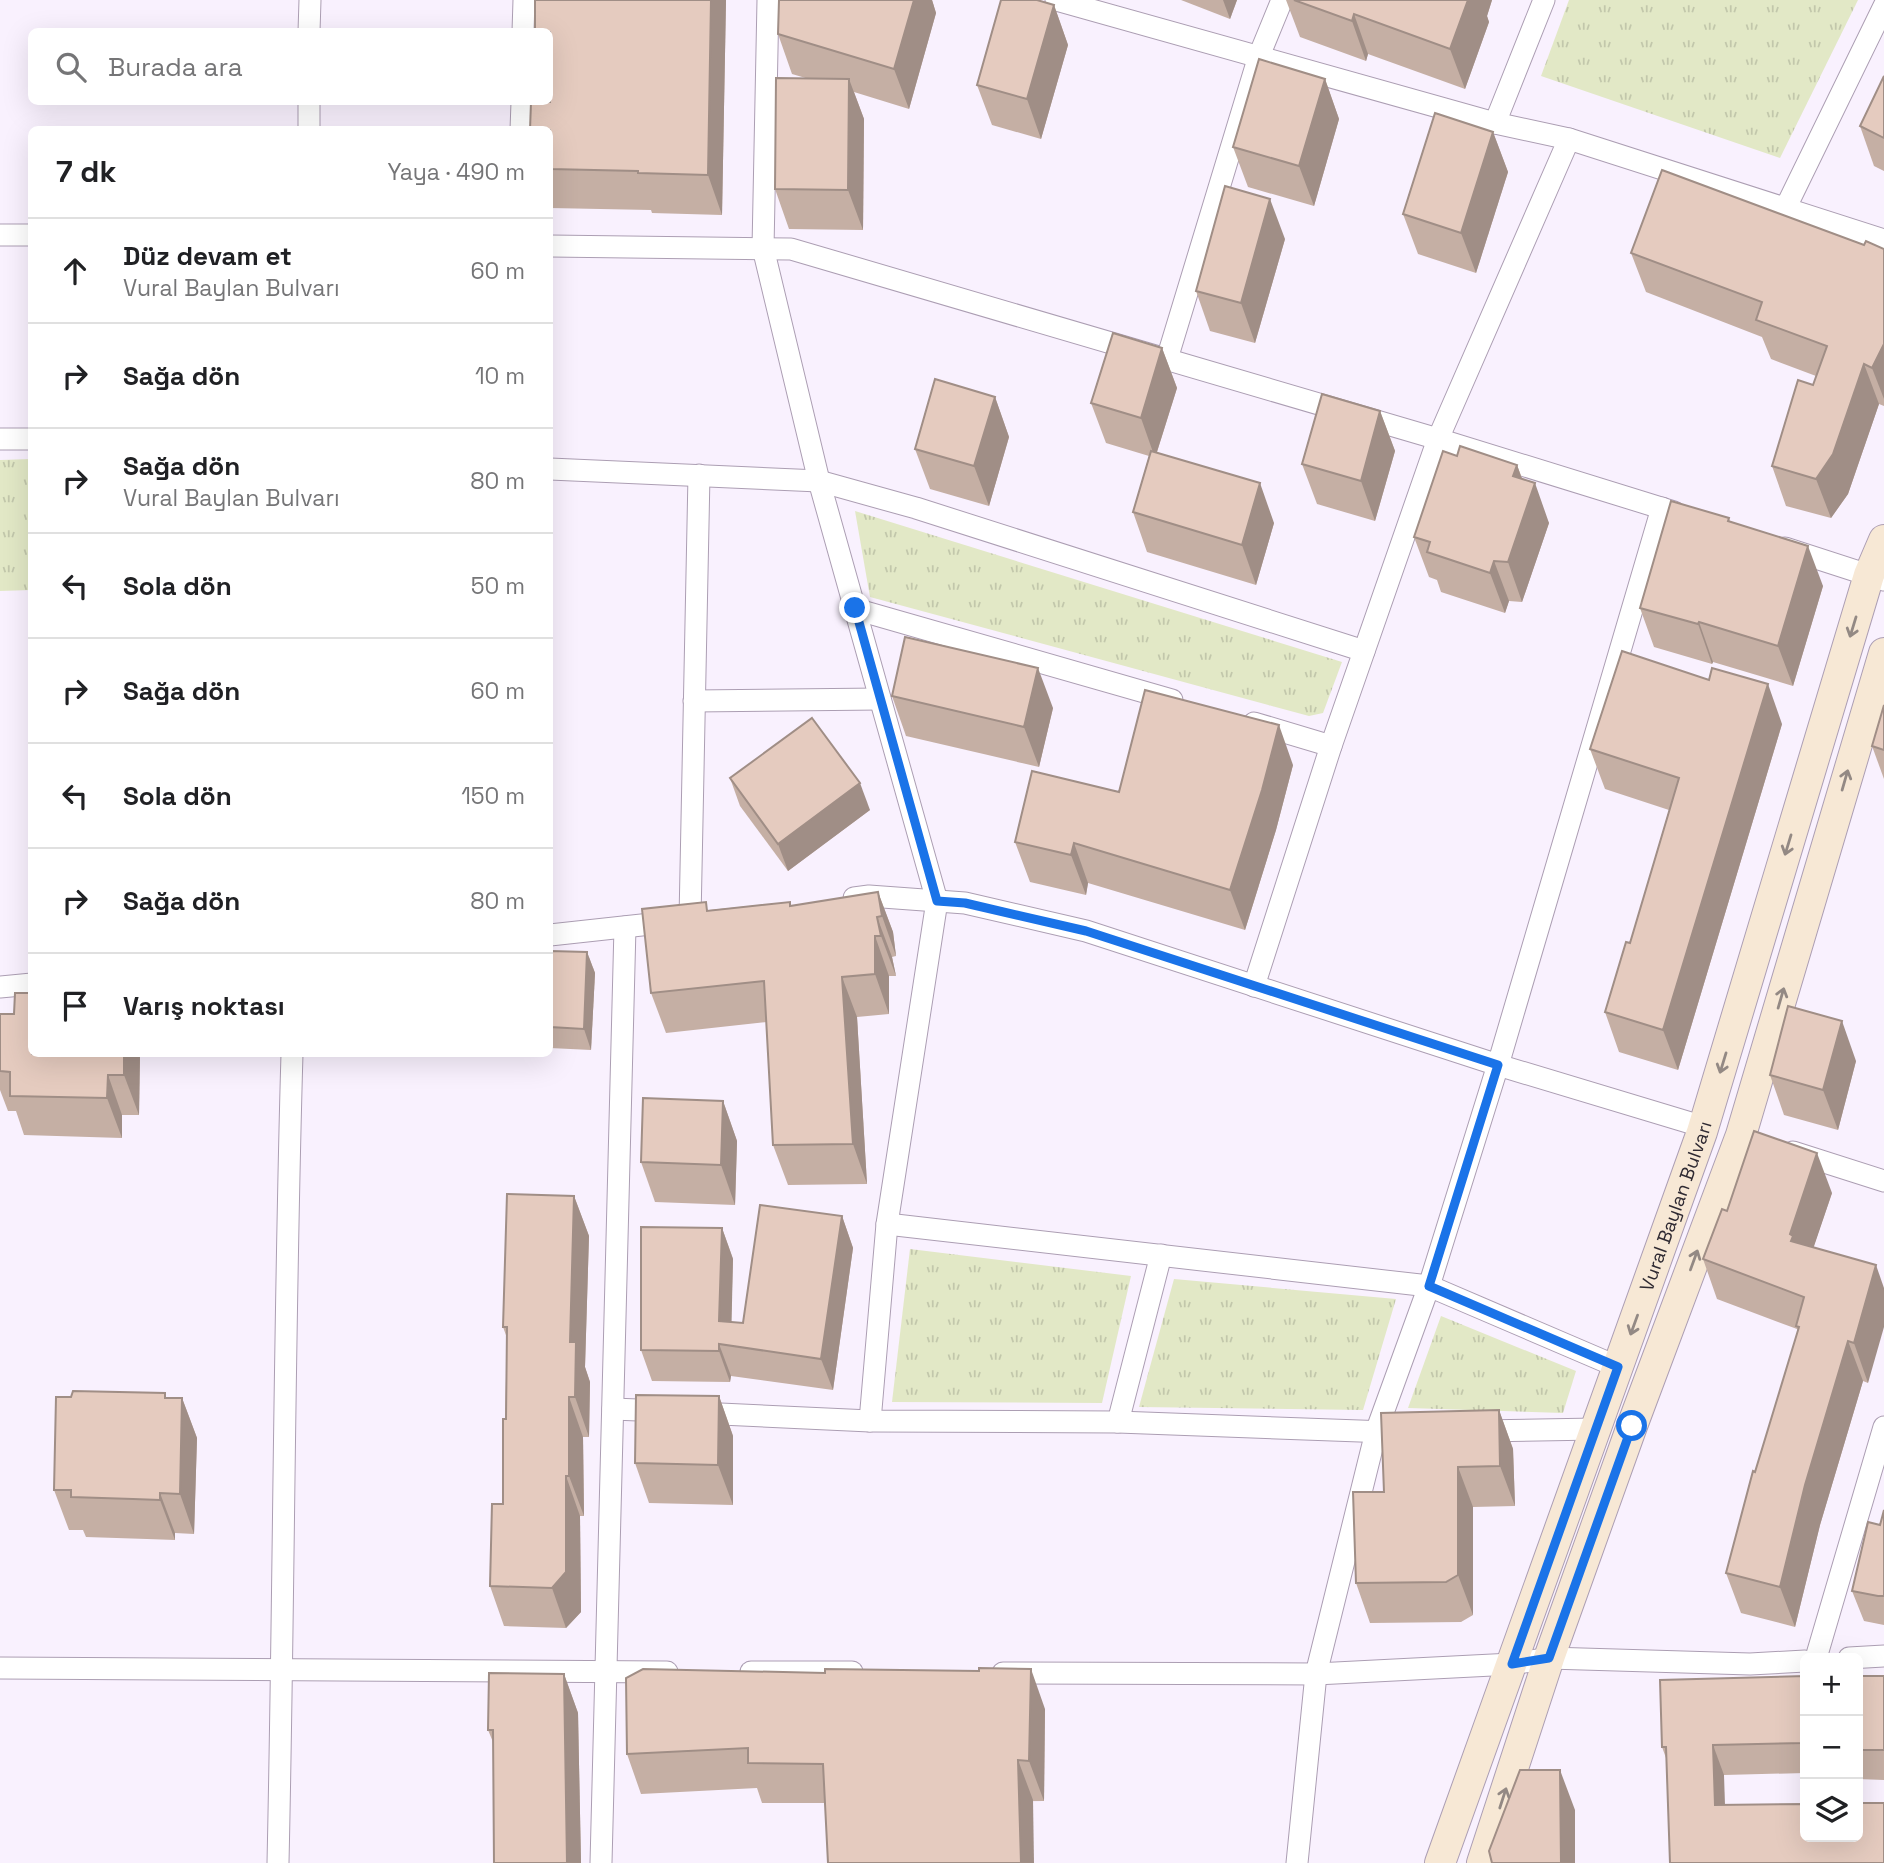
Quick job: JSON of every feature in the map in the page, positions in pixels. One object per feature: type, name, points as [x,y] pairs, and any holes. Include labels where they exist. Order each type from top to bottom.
[{"type":"main road","name":"Vural Baylan Bulvarı","points":[[1440,1863],[1704,1127],[1877,577],[1884,540]]},
{"type":"main road","name":"Vural Baylan Bulvarı","points":[[1482,1863],[1549,1658],[1632,1426],[1762,1142],[1884,653]]},
{"type":"street","points":[[309,28],[310,0]]},
{"type":"street","points":[[523,28],[524,0]]},
{"type":"street","points":[[768,0],[763,248],[819,481],[937,901],[887,1224],[870,1421]]},
{"type":"street","points":[[1056,0],[1495,123],[1569,139],[1884,240]]},
{"type":"street","points":[[1167,359],[1259,56],[1282,0]]},
{"type":"street","points":[[1495,123],[1544,0]]},
{"type":"street","points":[[1786,207],[1884,6]]},
{"type":"street","points":[[309,105],[309,126]]},
{"type":"street","points":[[521,126],[522,105]]},
{"type":"street","points":[[1254,986],[1331,746],[1438,439],[1569,139]]},
{"type":"street","points":[[0,235],[28,235]]},
{"type":"street","points":[[553,246],[791,249],[1438,439],[1688,517]]},
{"type":"street","points":[[0,439],[28,439]]},
{"type":"street","points":[[553,469],[819,481],[916,508],[1364,651]]},
{"type":"street","points":[[690,919],[699,475]]},
{"type":"street","points":[[1297,1863],[1316,1674],[1376,1432],[1429,1286],[1498,1065],[1662,508]]},
{"type":"street","points":[[1766,542],[1877,577]]},
{"type":"street","points":[[855,608],[1185,704]]},
{"type":"street","points":[[694,701],[880,699]]},
{"type":"street","points":[[1238,719],[1331,746]]},
{"type":"street","points":[[827,902],[869,897],[965,903],[1086,931],[1498,1065],[1704,1127]]},
{"type":"street","points":[[553,935],[717,916]]},
{"type":"street","points":[[601,1863],[625,928]]},
{"type":"street","points":[[0,987],[28,984]]},
{"type":"street","points":[[278,1863],[292,1057]]},
{"type":"street","points":[[1762,1142],[1884,1181]]},
{"type":"street","points":[[887,1224],[1429,1286],[1618,1367]]},
{"type":"street","points":[[1118,1422],[1161,1255]]},
{"type":"street","points":[[613,1409],[870,1421],[1118,1422],[1403,1432]]},
{"type":"street","points":[[1817,1653],[1884,1427]]},
{"type":"street","points":[[1458,1431],[1596,1429]]},
{"type":"street","points":[[1863,1657],[1884,1656]]},
{"type":"street","points":[[982,1673],[1316,1674],[1512,1664],[1549,1658],[1750,1664],[1800,1661]]},
{"type":"street","points":[[0,1668],[689,1672]]},
{"type":"street","points":[[731,1672],[870,1672]]},
{"type":"green space","points":[[1569,0],[1858,0],[1780,158],[1541,76]]},
{"type":"green space","points":[[28,459],[28,590],[0,591],[0,460]]},
{"type":"green space","points":[[855,511],[1342,662],[1323,713],[1309,716],[870,597]]},
{"type":"green space","points":[[910,1249],[1131,1276],[1102,1403],[892,1402]]},
{"type":"green space","points":[[1174,1279],[1396,1299],[1363,1410],[1139,1407]]},
{"type":"green space","points":[[1441,1316],[1576,1371],[1563,1413],[1408,1408]]},
{"type":"building","points":[[535,0],[711,0],[708,175],[553,169],[553,126],[530,126],[531,105],[553,105],[553,28],[535,28]]},
{"type":"building","points":[[779,0],[914,0],[894,69],[778,34]]},
{"type":"building","points":[[1001,0],[1037,0],[1054,5],[1027,99],[977,85]]},
{"type":"building","points":[[1294,0],[1468,0],[1450,49],[1354,14],[1352,21]]},
{"type":"building","points":[[1259,59],[1325,79],[1299,166],[1233,147]]},
{"type":"building","points":[[1884,76],[1884,138],[1860,126]]},
{"type":"building","points":[[776,78],[849,79],[848,190],[775,189]]},
{"type":"building","points":[[1435,113],[1493,132],[1461,233],[1403,214]]},
{"type":"building","points":[[1662,170],[1864,245],[1866,241],[1884,249],[1884,344],[1872,368],[1864,364],[1833,454],[1816,479],[1772,466],[1798,380],[1813,385],[1827,346],[1756,320],[1762,302],[1631,253]]},
{"type":"building","points":[[1225,186],[1270,199],[1241,303],[1196,291]]},
{"type":"building","points":[[1113,333],[1162,348],[1141,418],[1091,403]]},
{"type":"building","points":[[935,379],[995,397],[974,466],[915,449]]},
{"type":"building","points":[[1322,394],[1380,411],[1361,481],[1302,464]]},
{"type":"building","points":[[1460,446],[1517,465],[1513,476],[1535,483],[1508,562],[1494,561],[1490,573],[1427,552],[1430,542],[1414,537],[1443,451],[1457,456]]},
{"type":"building","points":[[1151,451],[1260,483],[1242,545],[1133,512]]},
{"type":"building","points":[[1671,501],[1808,546],[1778,646],[1699,622],[1698,624],[1640,608]]},
{"type":"building","points":[[905,637],[1038,668],[1024,727],[892,696]]},
{"type":"building","points":[[1622,651],[1709,680],[1712,668],[1768,684],[1663,1030],[1605,1012],[1626,942],[1630,943],[1679,778],[1590,749]]},
{"type":"building","points":[[1145,690],[1279,725],[1262,790],[1230,890],[1074,843],[1071,855],[1015,842],[1032,771],[1119,792]]},
{"type":"building","points":[[1884,705],[1884,750],[1872,746]]},
{"type":"building","points":[[812,718],[860,783],[778,844],[730,778]]},
{"type":"building","points":[[878,892],[882,916],[877,917],[881,936],[875,936],[875,974],[842,977],[853,1144],[773,1145],[764,981],[651,993],[642,909],[706,902],[707,911],[790,902],[790,906]]},
{"type":"building","points":[[553,951],[587,952],[584,1029],[553,1027]]},
{"type":"building","points":[[15,993],[28,993],[28,1057],[124,1057],[124,1075],[108,1075],[107,1098],[10,1096],[10,1072],[0,1071],[0,1014],[14,1014]]},
{"type":"building","points":[[1788,1006],[1842,1021],[1823,1090],[1770,1075]]},
{"type":"building","points":[[643,1098],[723,1101],[721,1165],[641,1162]]},
{"type":"building","points":[[1754,1131],[1817,1153],[1790,1234],[1793,1236],[1791,1241],[1876,1265],[1854,1343],[1848,1341],[1805,1485],[1780,1587],[1726,1573],[1753,1471],[1755,1472],[1799,1327],[1796,1326],[1804,1297],[1703,1259],[1722,1209],[1727,1211]]},
{"type":"building","points":[[507,1194],[574,1196],[570,1342],[576,1342],[575,1397],[569,1397],[566,1572],[552,1588],[490,1586],[492,1504],[503,1504],[507,1327],[503,1327]]},
{"type":"building","points":[[760,1205],[842,1216],[821,1359],[719,1344],[719,1351],[641,1350],[641,1227],[722,1228],[719,1321],[743,1323]]},
{"type":"building","points":[[73,1391],[165,1393],[165,1398],[182,1398],[180,1494],[160,1493],[160,1500],[71,1497],[71,1490],[54,1490],[56,1397],[71,1397]]},
{"type":"building","points":[[636,1395],[719,1396],[718,1465],[635,1463]]},
{"type":"building","points":[[1499,1410],[1500,1466],[1458,1467],[1458,1575],[1446,1582],[1356,1583],[1353,1492],[1384,1492],[1381,1413]]},
{"type":"building","points":[[1884,1510],[1884,1596],[1852,1591],[1868,1522],[1880,1525]]},
{"type":"building","points":[[979,1668],[1031,1669],[1029,1761],[1018,1760],[1021,1863],[828,1863],[823,1764],[748,1763],[748,1748],[627,1754],[626,1678],[643,1669],[825,1673],[825,1669],[979,1671]]},
{"type":"building","points":[[489,1673],[564,1674],[567,1863],[494,1863],[493,1730],[488,1730]]},
{"type":"building","points":[[1800,1676],[1800,1743],[1713,1745],[1715,1805],[1800,1804],[1800,1842],[1863,1842],[1863,1803],[1884,1803],[1884,1863],[1670,1863],[1666,1747],[1662,1747],[1660,1680]]},
{"type":"building","points":[[1863,1676],[1884,1676],[1884,1750],[1863,1750]]},
{"type":"building","points":[[1520,1770],[1560,1770],[1561,1863],[1492,1863],[1489,1851]]},
{"type":"route","points":[[855,608],[937,901],[965,903],[1086,931],[1498,1065],[1429,1286],[1618,1367],[1512,1664],[1549,1658],[1632,1426]]}]
